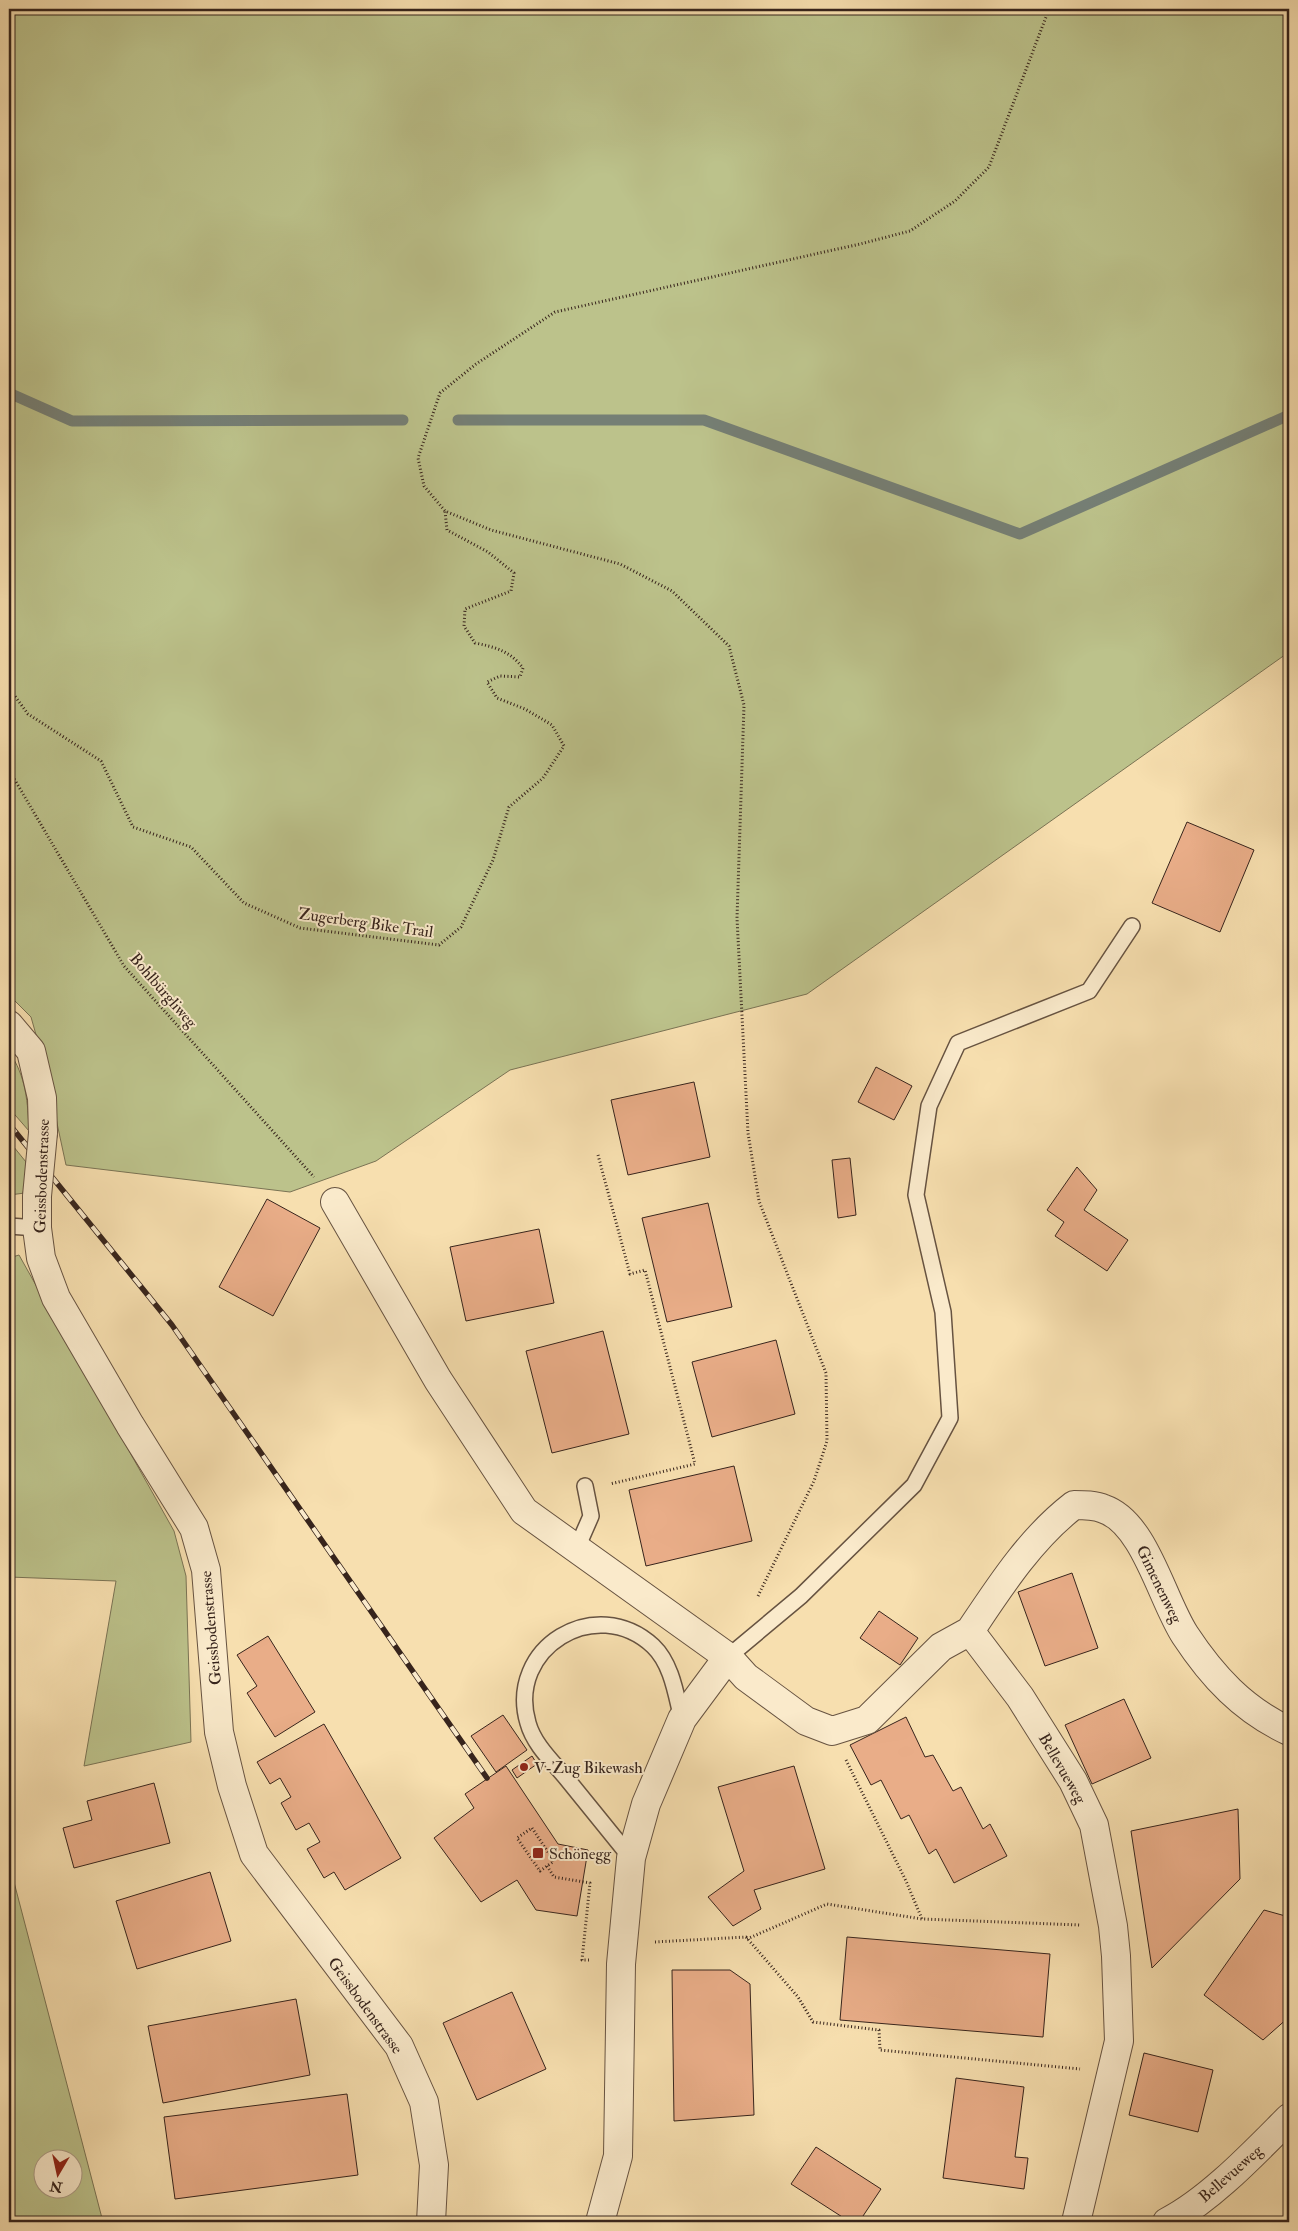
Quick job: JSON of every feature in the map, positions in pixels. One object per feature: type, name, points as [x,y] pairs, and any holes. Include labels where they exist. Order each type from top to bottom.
[{"type":"street","name":"Geissbodenstrasse","points":[[9,1025],[31,1051],[42,1098],[43,1133],[36,1196],[37,1228],[41,1258],[56,1298],[130,1425],[194,1528],[206,1570],[219,1732],[232,1786],[254,1854],[399,2046],[424,2102],[434,2165],[430,2222]]},
{"type":"street","points":[[335,1202],[438,1380],[524,1510],[728,1658],[746,1676],[806,1721],[832,1731],[866,1720],[941,1647],[970,1631]]},
{"type":"street","name":"Gimenenweg","points":[[970,1631],[1006,1578],[1061,1514],[1074,1505],[1106,1509],[1120,1519],[1140,1540],[1184,1633],[1215,1676],[1248,1707],[1269,1722],[1289,1731]]},
{"type":"street","name":"Bellevueweg","points":[[970,1631],[1020,1696],[1074,1780],[1094,1824],[1113,1926],[1120,2040],[1076,2222]]},
{"type":"street","points":[[600,2222],[618,2156],[622,1964],[631,1858],[646,1804],[682,1719],[728,1658]]},
{"type":"street","name":"Bellevueweg","points":[[1167,2222],[1182,2215],[1244,2163],[1289,2118]]},
{"type":"lane","points":[[728,1658],[801,1596],[914,1485],[950,1418],[943,1312],[916,1194],[928,1106],[958,1043],[1089,991],[1132,926]]},
{"type":"lane","points":[[9,1226],[37,1228]]},
{"type":"lane","points":[[577,1548],[591,1516],[585,1488]]},
{"type":"lane","points":[[631,1858],[539,1746],[528,1724],[524,1699],[529,1674],[541,1652],[560,1636],[584,1626],[609,1625],[633,1632],[654,1647],[668,1668],[682,1719]]},
{"type":"path","points":[[758,1598],[814,1481],[827,1441],[826,1373],[759,1201],[748,1133],[737,918],[744,704],[729,646],[672,591],[620,564],[491,530],[445,511],[424,486],[418,458],[440,393],[476,364],[555,312],[860,244],[910,231],[955,202],[989,167],[1049,9]]},
{"type":"path","name":"Zugerberg Bike Trail","points":[[9,688],[28,714],[101,761],[133,827],[191,847],[244,903],[300,928],[438,945],[461,927],[493,860],[509,807],[543,778],[564,746],[552,724],[525,709],[497,698],[487,682],[500,676],[520,677],[523,668],[518,660],[501,648],[475,643],[464,626],[465,609],[512,591],[514,573],[488,552],[447,530],[445,511]]},
{"type":"path","name":"Bohlbürgliweg","points":[[9,770],[124,966],[335,1202]]},
{"type":"path","points":[[585,1488],[695,1464],[645,1270],[630,1274],[598,1155]]},
{"type":"path","points":[[832,1731],[906,1881],[922,1919]]},
{"type":"path","points":[[532,1828],[554,1861],[547,1866],[540,1871],[517,1838],[532,1828]]},
{"type":"path","points":[[547,1866],[554,1877],[590,1883],[582,1960],[622,1964]]},
{"type":"path","points":[[650,1943],[748,1939],[827,1904],[922,1919],[1113,1926]]},
{"type":"path","points":[[748,1939],[798,1997],[813,2022],[879,2030],[880,2050],[1112,2072]]},
{"type":"green space","points":[[9,9],[1289,9],[1289,652],[807,994],[510,1070],[376,1161],[290,1192],[66,1165],[44,1063],[31,1017],[9,995]]},
{"type":"green space","points":[[9,1052],[23,1080],[27,1100],[29,1131],[9,1108]]},
{"type":"green space","points":[[9,1141],[26,1162],[25,1193],[9,1195]]},
{"type":"green space","points":[[19,1255],[174,1531],[186,1576],[191,1742],[84,1766],[116,1581],[9,1577],[9,1258]]},
{"type":"green space","points":[[9,1863],[103,2222],[9,2222]]},
{"type":"building","points":[[1187,822],[1254,850],[1220,932],[1152,903]]},
{"type":"building","points":[[876,1067],[912,1086],[894,1120],[858,1102]]},
{"type":"building","points":[[694,1082],[710,1157],[628,1175],[611,1100]]},
{"type":"building","points":[[850,1158],[856,1215],[838,1218],[832,1160]]},
{"type":"building","points":[[1077,1167],[1097,1190],[1084,1210],[1128,1240],[1107,1271],[1055,1236],[1064,1222],[1047,1210]]},
{"type":"building","points":[[267,1199],[320,1228],[273,1316],[219,1287]]},
{"type":"building","points":[[708,1203],[732,1307],[667,1322],[642,1218]]},
{"type":"building","points":[[539,1229],[554,1303],[466,1321],[450,1247]]},
{"type":"building","points":[[603,1331],[629,1434],[552,1453],[526,1351]]},
{"type":"building","points":[[776,1340],[795,1414],[712,1437],[692,1362]]},
{"type":"building","points":[[734,1466],[752,1541],[646,1566],[629,1490]]},
{"type":"building","points":[[1072,1573],[1098,1648],[1045,1666],[1018,1592]]},
{"type":"building","points":[[879,1611],[918,1638],[900,1665],[860,1638]]},
{"type":"building","points":[[268,1636],[315,1712],[275,1737],[247,1693],[257,1686],[237,1655]]},
{"type":"building","points":[[1124,1699],[1151,1758],[1092,1784],[1065,1725]]},
{"type":"building","points":[[503,1715],[527,1750],[496,1772],[471,1736]]},
{"type":"building","points":[[906,1717],[925,1757],[933,1755],[953,1791],[961,1787],[983,1829],[990,1824],[1007,1856],[954,1883],[936,1849],[929,1854],[909,1815],[901,1819],[881,1780],[871,1785],[850,1745]]},
{"type":"building","points":[[324,1724],[401,1858],[345,1890],[334,1872],[324,1878],[307,1849],[320,1842],[309,1823],[296,1830],[281,1803],[291,1797],[280,1778],[270,1784],[257,1762]]},
{"type":"building","name":"V-Zug Bikewash","points":[[532,1756],[537,1764],[517,1778],[512,1770]]},
{"type":"building","points":[[506,1766],[558,1844],[588,1850],[577,1916],[536,1910],[517,1880],[481,1902],[434,1838],[474,1808],[465,1794]]},
{"type":"building","points":[[794,1766],[825,1869],[754,1890],[761,1909],[733,1926],[708,1897],[744,1871],[718,1787]]},
{"type":"building","points":[[154,1783],[170,1843],[74,1868],[63,1828],[92,1820],[87,1801]]},
{"type":"building","points":[[1238,1809],[1240,1879],[1152,1968],[1131,1831]]},
{"type":"building","points":[[210,1872],[231,1941],[137,1969],[116,1901]]},
{"type":"building","points":[[1264,1910],[1289,1917],[1289,2017],[1263,2040],[1204,1995]]},
{"type":"building","points":[[847,1937],[1050,1954],[1043,2037],[840,2020]]},
{"type":"building","points":[[672,1970],[730,1970],[750,1984],[754,2115],[674,2121]]},
{"type":"building","points":[[512,1992],[546,2069],[477,2100],[443,2023]]},
{"type":"building","points":[[296,1999],[310,2075],[163,2103],[148,2026]]},
{"type":"building","points":[[1144,2053],[1213,2070],[1198,2132],[1129,2115]]},
{"type":"building","points":[[956,2078],[1024,2087],[1015,2157],[1028,2158],[1024,2189],[943,2178]]},
{"type":"building","points":[[347,2094],[358,2175],[175,2199],[164,2117]]},
{"type":"building","points":[[816,2147],[881,2189],[859,2222],[850,2222],[791,2184]]},
{"type":"building","points":[[1250,2218],[1272,2222],[1250,2222]]},
{"type":"waterway","points":[[9,393],[72,421],[403,420]]},
{"type":"waterway","points":[[458,420],[704,420],[1020,534],[1289,415]]},
{"type":"railway","points":[[9,1124],[172,1325],[487,1778]]},
{"type":"place","name":"V-Zug Bikewash","points":[[524,1767]]},
{"type":"place","name":"Schönegg","points":[[538,1853]]}]
